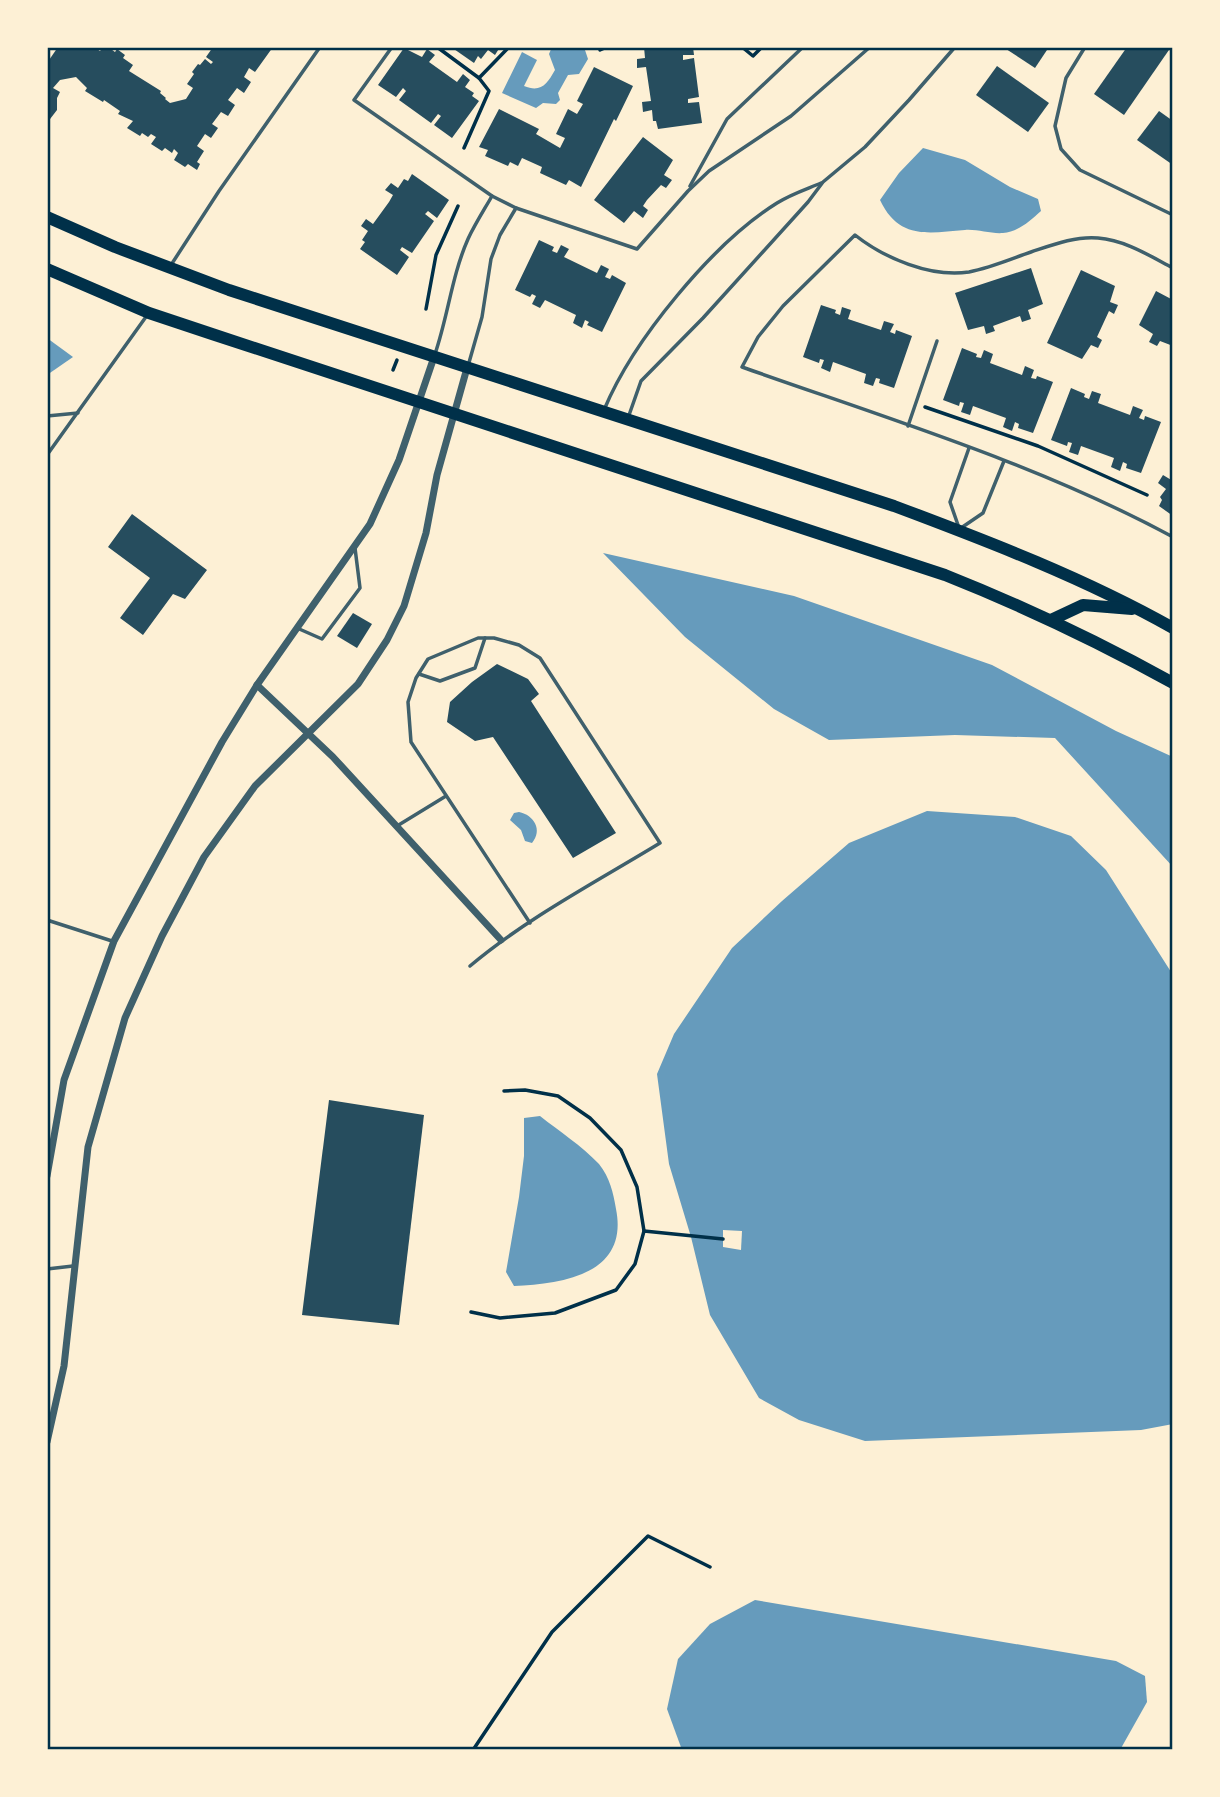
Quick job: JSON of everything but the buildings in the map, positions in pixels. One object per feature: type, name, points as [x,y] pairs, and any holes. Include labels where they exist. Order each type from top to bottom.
[{"type":"main road","points":[[47,217],[168,268],[960,530],[1032,559],[1139,609],[1173,628]]},
{"type":"main road","points":[[47,269],[149,313],[945,575],[1051,620],[1116,651],[1173,683]]},
{"type":"main road","points":[[1051,620],[1083,606],[1139,609]]},
{"type":"street","points":[[47,1176],[64,1080],[114,941],[205,773],[257,685],[355,547],[387,491],[434,357]]},
{"type":"street","points":[[47,1441],[64,1366],[88,1147],[125,1018],[162,936],[204,857],[255,786],[358,684],[387,640],[404,606],[426,533],[437,475],[467,368]]},
{"type":"street","points":[[257,685],[309,733],[501,940]]},
{"type":"lane","points":[[168,268],[320,47]]},
{"type":"lane","points":[[391,47],[354,100],[492,196],[516,208],[637,249],[709,171],[790,116],[870,47]]},
{"type":"lane","points":[[688,191],[727,119],[803,47]]},
{"type":"lane","points":[[627,420],[641,382],[703,318],[823,182],[864,147],[955,47]]},
{"type":"lane","points":[[1085,47],[1066,78],[1055,125],[1061,149],[1080,170],[1173,215]]},
{"type":"lane","points":[[604,412],[624,369],[645,338],[719,249],[744,226],[779,201],[823,182]]},
{"type":"lane","points":[[434,357],[468,238],[492,196]]},
{"type":"lane","points":[[467,368],[482,317],[491,259],[516,208]]},
{"type":"lane","points":[[1173,268],[1127,245],[1098,238],[1066,240],[968,272],[929,270],[895,260],[855,235],[783,306],[758,337],[742,367],[970,447],[1131,514],[1173,537]]},
{"type":"lane","points":[[47,455],[149,313]]},
{"type":"lane","points":[[908,426],[937,341]]},
{"type":"lane","points":[[47,416],[78,413]]},
{"type":"lane","points":[[970,447],[950,502],[960,530],[983,513],[1004,461]]},
{"type":"lane","points":[[298,628],[323,639],[360,588],[355,547]]},
{"type":"lane","points":[[470,967],[501,940],[530,923],[660,844],[540,658],[519,645],[494,638],[478,638],[428,659],[408,702],[411,742],[530,923]]},
{"type":"lane","points":[[419,674],[440,681],[475,668],[485,638]]},
{"type":"lane","points":[[397,826],[447,796]]},
{"type":"lane","points":[[47,920],[114,941]]},
{"type":"lane","points":[[47,1269],[74,1266]]},
{"type":"path","points":[[437,47],[480,78],[489,91],[464,148]]},
{"type":"path","points":[[480,78],[509,47]]},
{"type":"path","points":[[600,50],[607,47]]},
{"type":"path","points":[[742,47],[753,56],[762,47]]},
{"type":"path","points":[[426,309],[436,255],[458,206]]},
{"type":"path","points":[[393,370],[397,360]]},
{"type":"path","points":[[925,407],[1038,446],[1147,495]]},
{"type":"path","points":[[471,1312],[500,1318],[555,1313],[616,1290],[635,1264],[644,1231],[637,1187],[621,1150],[590,1118],[558,1096],[525,1090],[504,1091]]},
{"type":"path","points":[[644,1231],[723,1239]]},
{"type":"path","points":[[473,1750],[552,1632],[648,1536],[710,1567]]},
{"type":"water","points":[[552,47],[584,47],[588,59],[579,74],[568,75],[558,93],[560,100],[556,104],[543,103],[536,108],[502,93],[522,52],[537,60],[524,86],[543,86],[555,70],[549,54]]},
{"type":"water","points":[[923,148],[965,160],[1010,187],[1038,199],[1041,211],[1019,228],[1003,233],[970,230],[927,232],[905,228],[896,222],[880,200],[899,173]]},
{"type":"water","points":[[47,338],[73,357],[47,375]]},
{"type":"water","points":[[603,553],[794,596],[992,665],[1116,731],[1173,757],[1173,867],[1055,738],[955,735],[829,740],[774,709],[685,637]]},
{"type":"water","points":[[927,811],[1015,817],[1071,836],[1106,870],[1173,975],[1173,1424],[1141,1430],[865,1441],[799,1420],[759,1398],[710,1315],[691,1237],[669,1164],[657,1074],[674,1034],[732,948],[782,901],[849,843]]},
{"type":"water","points":[[514,813],[529,816],[537,828],[532,843],[525,841],[521,830],[510,820]]},
{"type":"water","points":[[540,1116],[585,1151],[603,1169],[614,1197],[617,1231],[612,1248],[602,1261],[588,1271],[552,1282],[514,1286],[506,1272],[524,1156],[524,1118]]},
{"type":"water","points":[[755,1600],[1116,1661],[1145,1676],[1147,1702],[1120,1750],[682,1750],[667,1709],[678,1659],[710,1624]]},
{"type":"pier","points":[[723,1230],[742,1231],[741,1250],[723,1247]]}]
